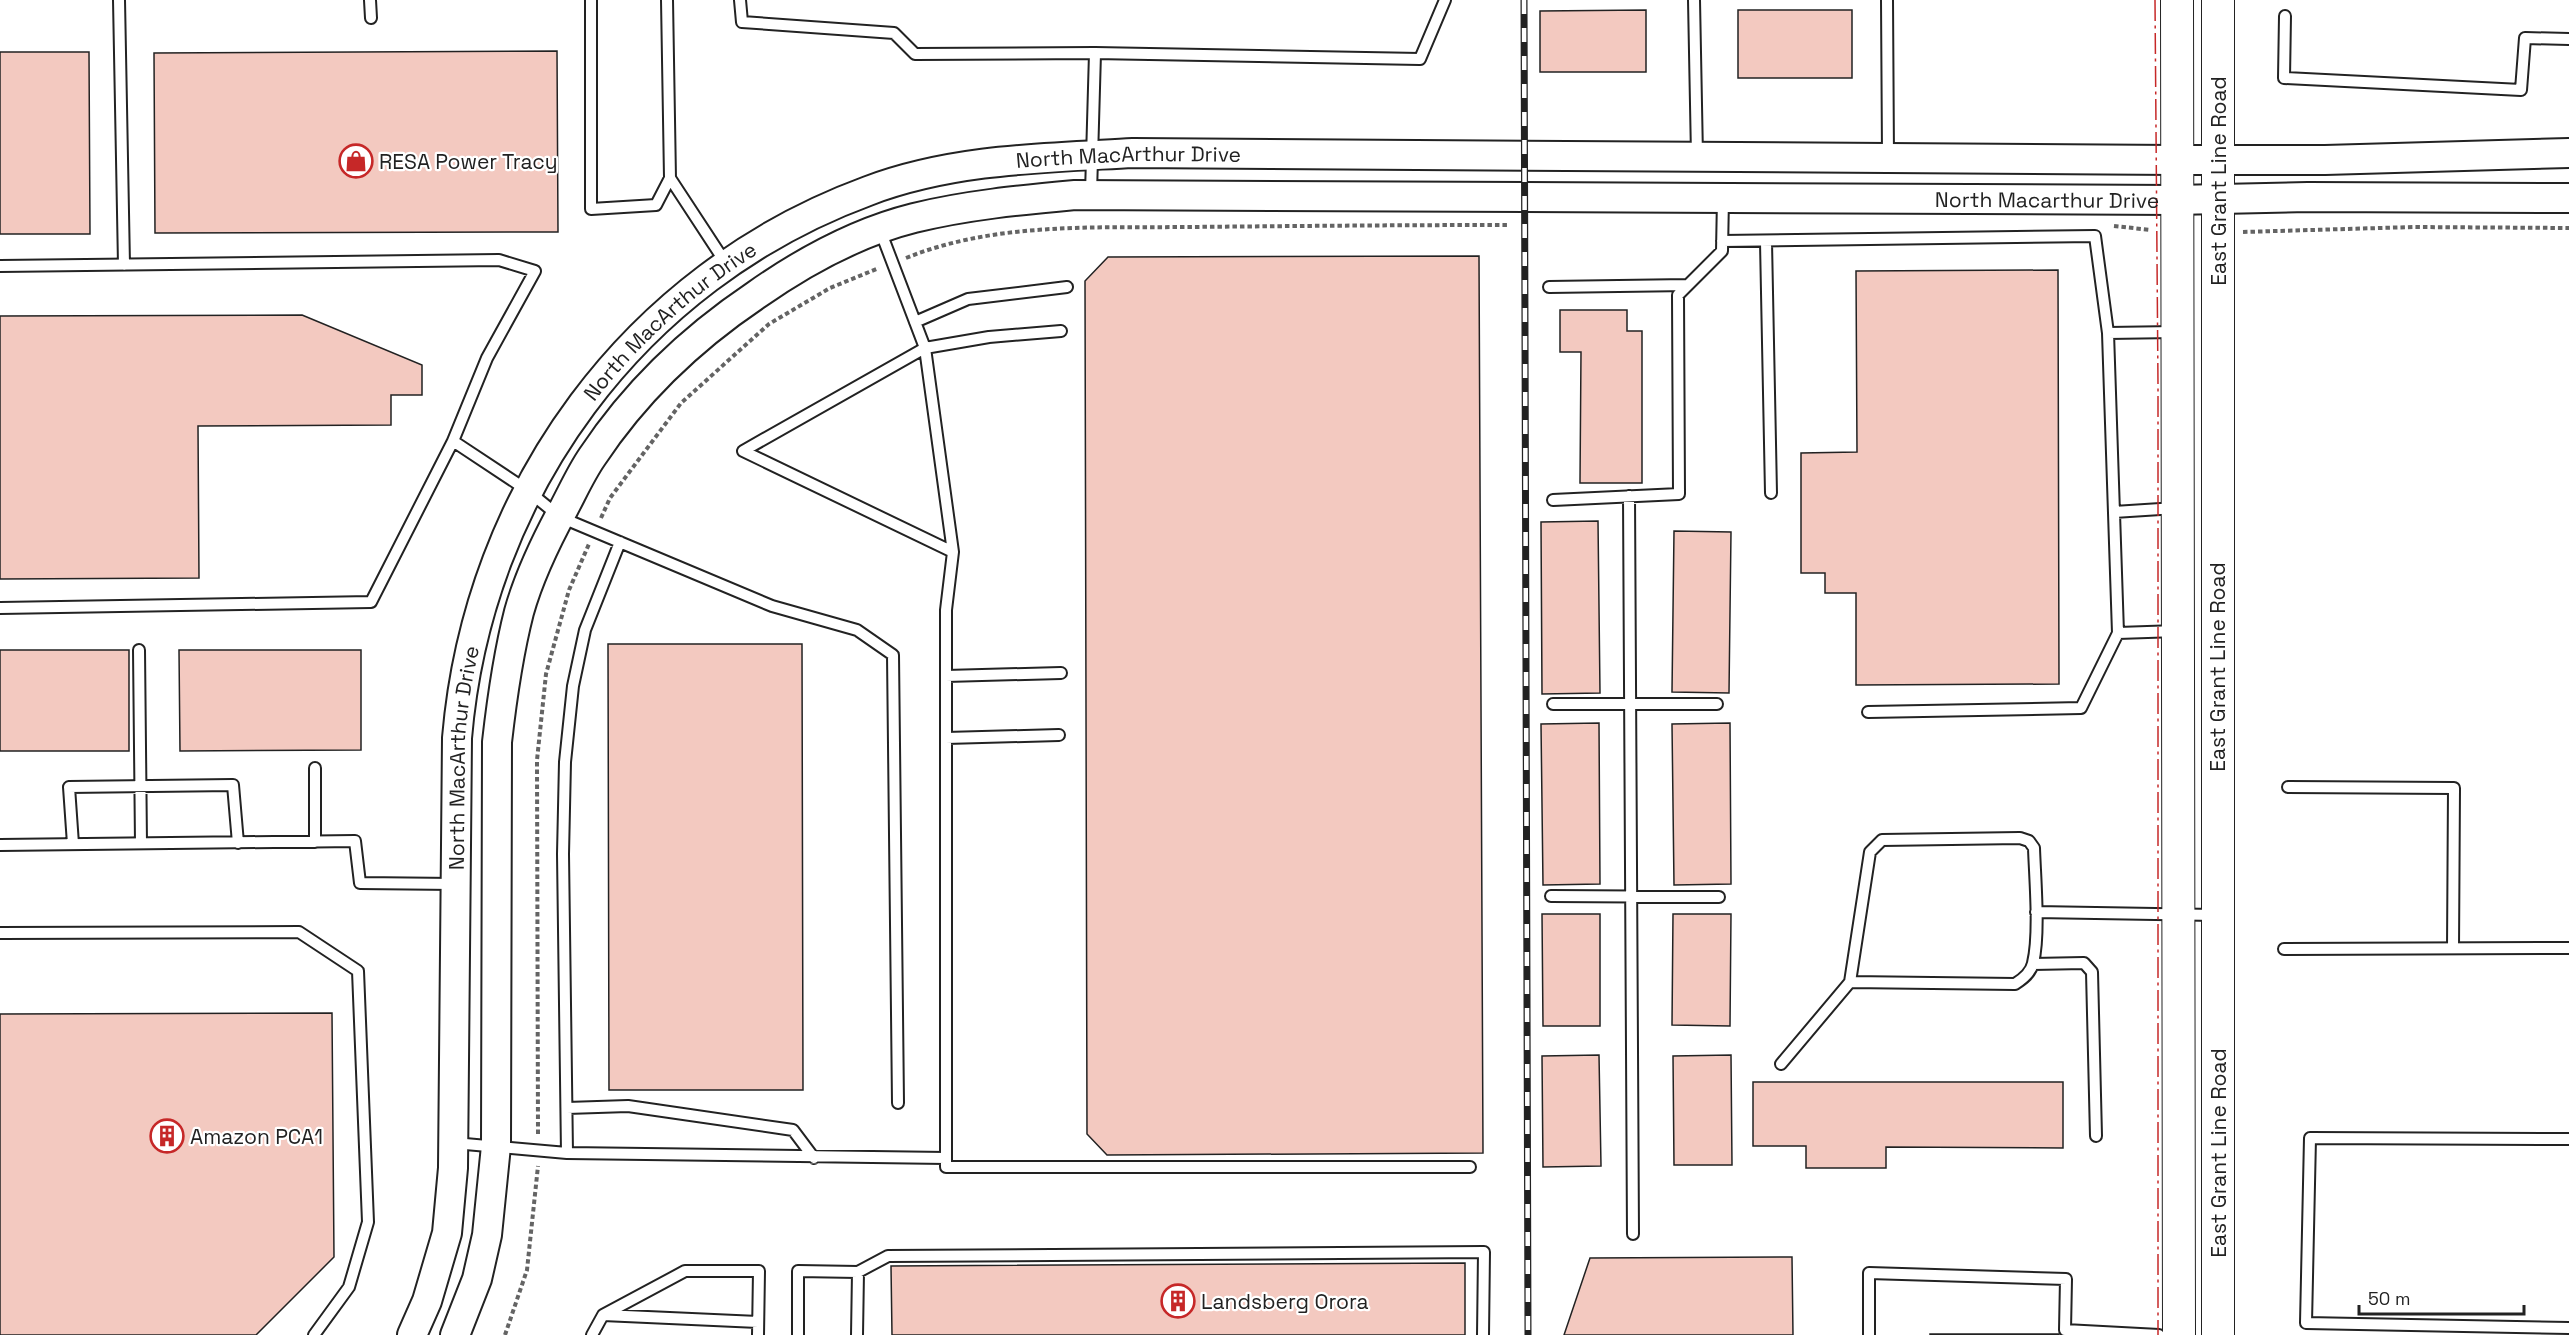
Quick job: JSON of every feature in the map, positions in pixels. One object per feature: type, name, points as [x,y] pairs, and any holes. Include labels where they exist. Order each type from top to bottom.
[{"type":"main road","name":"East Grant Line Road","points":[[2177,0],[2175,216],[2179,1335]]},
{"type":"main road","name":"East Grant Line Road","points":[[2218,0],[2218,1335]]},
{"type":"main road","name":"North MacArthur Drive","points":[[412,1335],[427,1301],[447,1233],[454,1143],[457,738],[460,694],[474,626],[501,546],[527,490],[567,423],[616,361],[676,304],[727,266],[798,221],[868,191],[921,175],[1012,159],[1145,153],[1704,157]]},
{"type":"main road","name":"North Macarthur Drive","points":[[1704,157],[2217,160],[2569,153]]},
{"type":"main road","name":"North MacArthur Drive","points":[[455,1335],[477,1279],[487,1235],[496,1146],[498,731],[504,679],[520,610],[545,543],[592,457],[628,409],[675,358],[727,314],[782,276],[838,246],[913,218],[996,202],[1090,195],[1525,197]]},
{"type":"main road","name":"North Macarthur Drive","points":[[1525,197],[1723,198],[2175,216],[2217,201],[2308,197],[2569,198]]},
{"type":"lane","points":[[119,0],[124,265]]},
{"type":"lane","points":[[370,0],[371,18]]},
{"type":"lane","points":[[591,0],[591,209],[656,205],[670,178],[667,0]]},
{"type":"lane","points":[[740,0],[742,22],[894,33],[915,54],[1095,53],[1420,59],[1445,0]]},
{"type":"lane","points":[[1694,0],[1704,157]]},
{"type":"lane","points":[[1887,0],[1888,158]]},
{"type":"lane","points":[[2285,15],[2284,78],[2521,90],[2525,38],[2569,39]]},
{"type":"lane","points":[[1090,195],[1095,53]]},
{"type":"lane","points":[[670,178],[727,266]]},
{"type":"lane","points":[[1553,500],[1679,494],[1678,295],[1722,251],[1723,198]]},
{"type":"lane","points":[[880,230],[925,348],[953,552],[946,610],[946,1167],[1470,1167]]},
{"type":"lane","points":[[1722,241],[2095,236],[2108,333],[2118,633],[2081,708],[1868,712]]},
{"type":"lane","points":[[1766,242],[1771,493]]},
{"type":"lane","points":[[0,266],[499,260],[535,271],[487,358],[453,441],[371,602],[0,608]]},
{"type":"lane","points":[[1549,287],[1688,285]]},
{"type":"lane","points":[[915,322],[968,299],[1067,287]]},
{"type":"lane","points":[[953,552],[743,451],[925,348],[989,337],[1061,331]]},
{"type":"lane","points":[[2108,333],[2176,332]]},
{"type":"lane","points":[[453,441],[527,490],[560,517],[772,606],[857,630],[893,655],[898,1103]]},
{"type":"lane","points":[[1629,496],[1633,1234]]},
{"type":"lane","points":[[2114,512],[2176,507]]},
{"type":"lane","points":[[567,1153],[563,854],[565,762],[573,686],[585,630],[620,542]]},
{"type":"lane","points":[[2118,633],[2177,631]]},
{"type":"lane","points":[[139,650],[141,843]]},
{"type":"lane","points":[[946,676],[1061,673]]},
{"type":"lane","points":[[1553,704],[1630,706],[1717,704]]},
{"type":"lane","points":[[946,738],[1059,735]]},
{"type":"lane","points":[[315,768],[315,842]]},
{"type":"lane","points":[[73,844],[69,787],[233,785],[238,843]]},
{"type":"lane","points":[[2288,787],[2454,788],[2453,948]]},
{"type":"lane","points":[[1781,1064],[1850,982],[1870,852],[1882,840],[2020,838],[2029,841],[2034,848],[2036,912],[2033,964],[2026,976],[2015,984],[1850,982]]},
{"type":"lane","points":[[0,845],[355,841],[360,883],[456,884]]},
{"type":"lane","points":[[1551,896],[1719,897]]},
{"type":"lane","points":[[2036,912],[2218,915]]},
{"type":"lane","points":[[0,933],[299,932],[358,971],[368,1222],[349,1287],[314,1335]]},
{"type":"lane","points":[[2284,949],[2569,948]]},
{"type":"lane","points":[[2033,964],[2084,963],[2092,972],[2097,1136]]},
{"type":"lane","points":[[567,1108],[628,1106],[793,1130],[814,1158]]},
{"type":"lane","points":[[2569,1139],[2310,1138],[2306,1323],[2569,1328]]},
{"type":"lane","points":[[454,1143],[567,1153],[946,1158]]},
{"type":"lane","points":[[798,1335],[798,1271],[858,1272],[888,1256],[1484,1252],[1483,1335]]},
{"type":"lane","points":[[592,1335],[603,1315],[686,1271],[759,1271],[758,1335]]},
{"type":"lane","points":[[857,1335],[858,1272]]},
{"type":"lane","points":[[1869,1335],[1869,1273],[2066,1279],[2065,1330],[2084,1333],[2159,1335]]},
{"type":"lane","points":[[603,1315],[758,1322]]},
{"type":"path","points":[[2095,236],[2109,225],[2135,230],[2175,216]]},
{"type":"path","points":[[505,1335],[527,1270],[538,1150],[537,760],[546,674],[569,590],[610,498],[681,403],[769,324],[830,288],[931,248],[1004,232],[1078,228],[1507,225]]},
{"type":"path","points":[[2217,231],[2521,226],[2569,228]]},
{"type":"building","points":[[1646,10],[1646,72],[1540,72],[1540,11]]},
{"type":"building","points":[[1738,10],[1852,10],[1852,78],[1738,78]]},
{"type":"building","points":[[557,51],[558,232],[155,233],[154,53]]},
{"type":"building","points":[[0,52],[89,52],[90,234],[0,234]]},
{"type":"building","points":[[1479,256],[1483,1153],[1107,1155],[1087,1134],[1085,281],[1108,257]]},
{"type":"building","points":[[2058,270],[2059,684],[1856,685],[1856,593],[1825,593],[1825,573],[1801,573],[1801,453],[1857,452],[1856,271]]},
{"type":"building","points":[[1560,310],[1627,310],[1627,331],[1642,331],[1642,483],[1580,483],[1581,352],[1560,352]]},
{"type":"building","points":[[302,315],[422,365],[422,395],[391,395],[391,425],[198,426],[199,578],[0,579],[0,316]]},
{"type":"building","points":[[1598,521],[1600,693],[1542,694],[1541,522]]},
{"type":"building","points":[[1674,531],[1731,532],[1729,693],[1672,692]]},
{"type":"building","points":[[608,644],[802,644],[803,1090],[609,1090]]},
{"type":"building","points":[[0,650],[129,650],[129,751],[0,751]]},
{"type":"building","points":[[179,650],[361,650],[361,750],[180,751]]},
{"type":"building","points":[[1599,723],[1600,884],[1543,885],[1541,724]]},
{"type":"building","points":[[1730,723],[1731,884],[1674,885],[1672,724]]},
{"type":"building","points":[[1542,914],[1600,914],[1600,1026],[1543,1026]]},
{"type":"building","points":[[1673,914],[1731,914],[1730,1026],[1672,1025]]},
{"type":"building","name":"Amazon PCA1","points":[[332,1013],[334,1257],[256,1335],[0,1335],[0,1014]]},
{"type":"building","points":[[1599,1055],[1601,1166],[1543,1167],[1542,1056]]},
{"type":"building","points":[[1731,1055],[1732,1165],[1674,1165],[1673,1056]]},
{"type":"building","points":[[1753,1082],[2063,1082],[2063,1148],[1886,1147],[1886,1168],[1806,1168],[1806,1146],[1753,1146]]},
{"type":"building","points":[[1792,1257],[1793,1335],[1564,1335],[1590,1258]]},
{"type":"building","name":"Landsberg Orora","points":[[1465,1263],[1465,1335],[892,1335],[891,1266]]},
{"type":"building","points":[[2059,1334],[2059,1335],[1930,1335]]},
{"type":"railway","points":[[1524,0],[1528,1335]]},
{"type":"power","points":[[2155,0],[2158,385],[2158,1335]]},
{"type":"place","name":"RESA Power Tracy","points":[[356,161]]},
{"type":"place","name":"Amazon PCA1","points":[[167,1136]]},
{"type":"place","name":"Landsberg Orora","points":[[1178,1301]]}]
